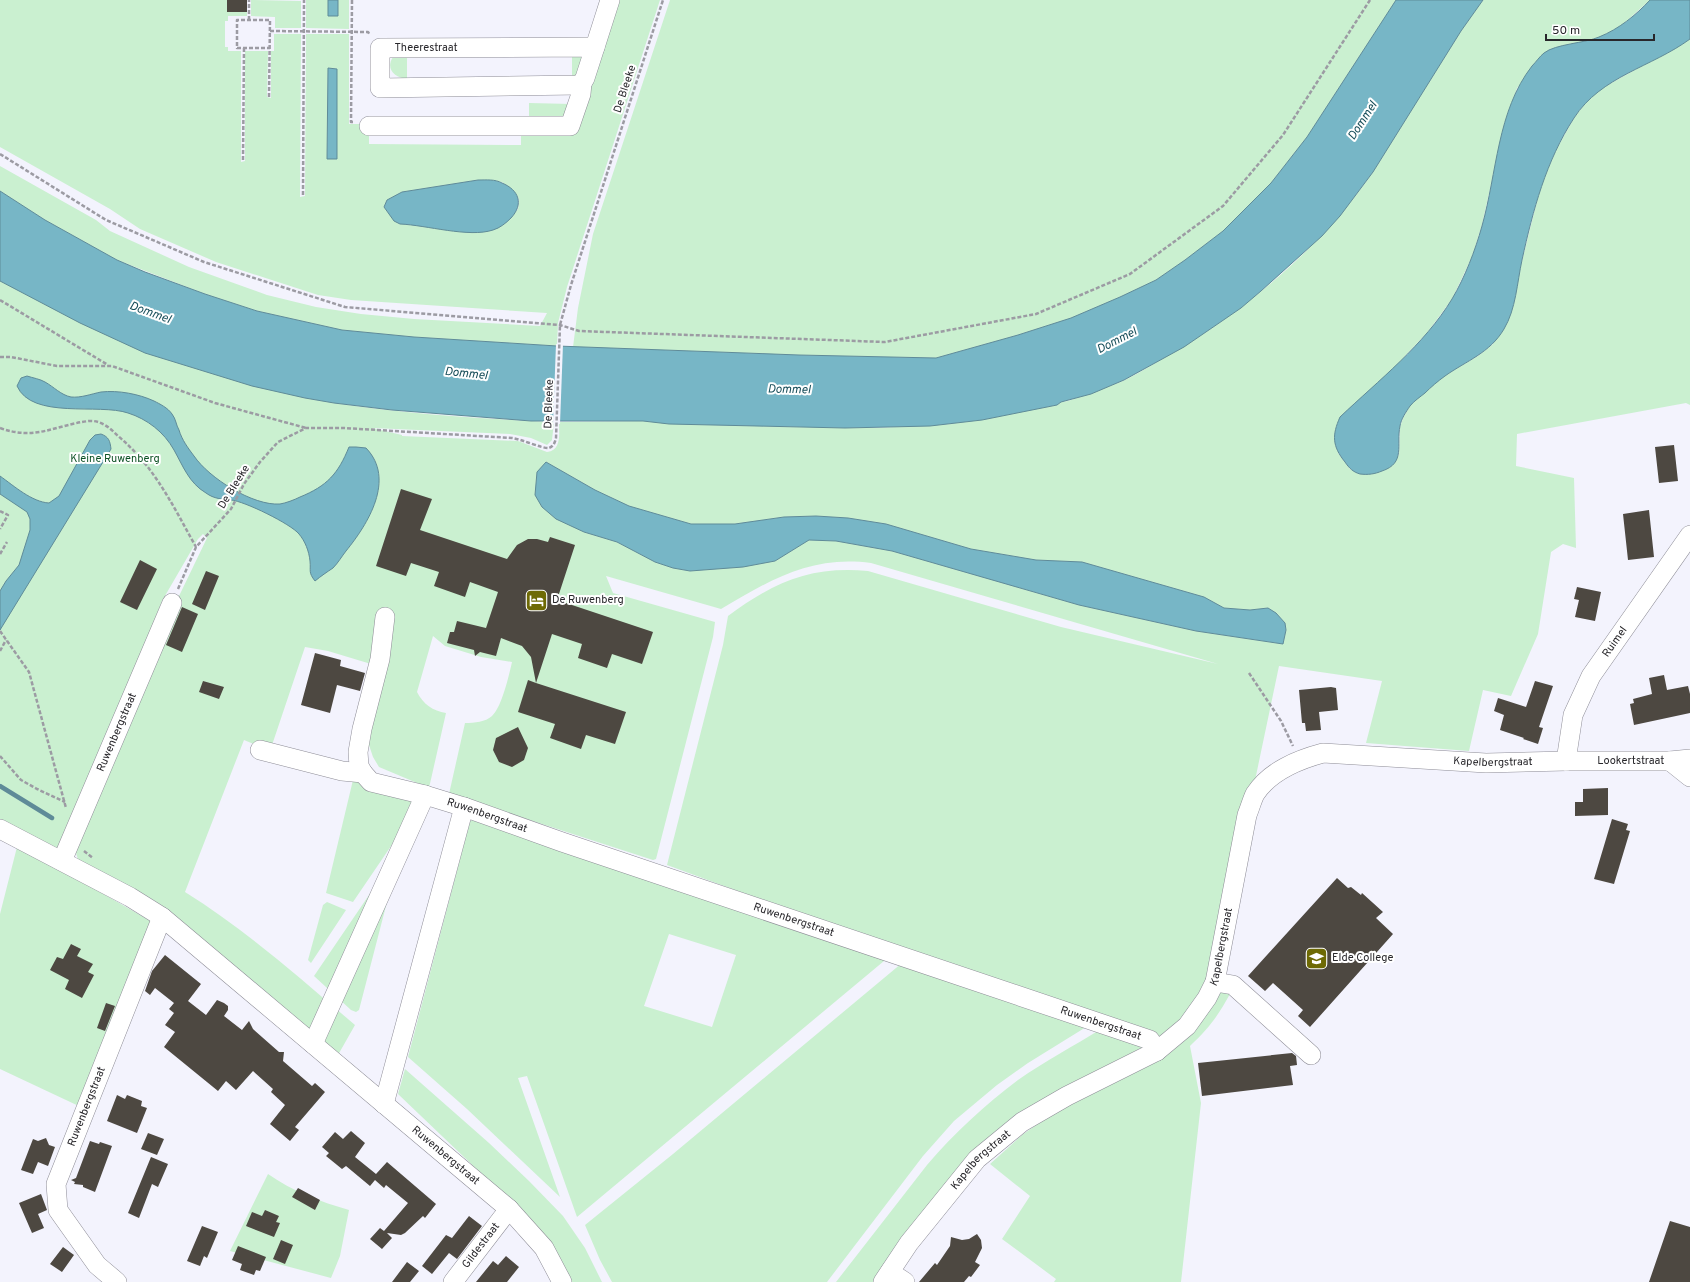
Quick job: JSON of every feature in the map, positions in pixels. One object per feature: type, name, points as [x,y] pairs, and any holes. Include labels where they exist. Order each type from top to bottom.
[{"type":"street","points":[[369,126],[570,126],[582,94],[582,83],[610,0]]},
{"type":"street","name":"Theerestraat","points":[[582,83],[574,85],[380,88],[380,48],[595,47]]},
{"type":"street","name":"Ruimel","points":[[1566,760],[1573,714],[1591,676],[1690,535]]},
{"type":"street","name":"Ruwenbergstraat","points":[[62,861],[172,603]]},
{"type":"street","points":[[367,777],[359,766],[358,752],[362,729],[380,659],[385,617]]},
{"type":"street","name":"Ruwenbergstraat","points":[[260,750],[367,777],[464,807],[569,845],[1150,1040],[1157,1051]]},
{"type":"street","name":"Kapelbergstraat","points":[[893,1279],[909,1243],[977,1159],[1022,1122],[1067,1096],[1157,1051],[1187,1026],[1207,998],[1215,982],[1247,815],[1255,794],[1273,775],[1299,760],[1323,752],[1486,762],[1566,760]]},
{"type":"street","points":[[1670,761],[1690,759]]},
{"type":"street","name":"Lookertstraat","points":[[1566,760],[1670,761],[1690,777]]},
{"type":"street","points":[[313,1044],[425,795]]},
{"type":"street","points":[[384,1104],[464,807]]},
{"type":"street","name":"Ruwenbergstraat","points":[[0,828],[130,897],[162,917],[227,970],[509,1209],[544,1248],[562,1282]]},
{"type":"street","name":"Ruwenbergstraat","points":[[117,1282],[97,1265],[58,1210],[56,1184],[162,917]]},
{"type":"street","points":[[1215,982],[1233,985],[1310,1055]]},
{"type":"street","name":"Gildestraat","points":[[453,1282],[509,1209]]},
{"type":"path","points":[[249,0],[249,20]]},
{"type":"path","points":[[303,195],[304,0]]},
{"type":"path","points":[[352,0],[351,122],[364,122],[369,126]]},
{"type":"path","name":"De Bleeke","points":[[172,603],[196,547],[231,509],[244,484],[260,462],[278,442],[306,428],[344,428],[512,438],[520,439],[545,448],[550,448],[553,445],[556,438],[560,324],[571,285],[663,0]]},
{"type":"path","points":[[0,154],[113,223],[204,262],[345,307],[560,324],[579,331],[885,342],[1036,314],[1130,274],[1222,206],[1283,135],[1370,0]]},
{"type":"path","points":[[270,48],[236,48],[237,20],[270,20],[270,31],[270,48],[270,97]]},
{"type":"path","points":[[270,31],[304,30],[368,32],[380,48]]},
{"type":"path","points":[[242,160],[244,48]]},
{"type":"path","points":[[0,300],[108,365],[215,403],[306,428]]},
{"type":"path","points":[[0,357],[57,366],[108,365]]},
{"type":"path","points":[[0,428],[22,434],[41,432],[91,421],[100,422],[134,449],[162,486],[196,547]]},
{"type":"path","points":[[0,511],[8,515],[0,529]]},
{"type":"path","points":[[0,554],[6,542]]},
{"type":"path","points":[[1,633],[29,672],[67,810]]},
{"type":"path","points":[[0,652],[6,640]]},
{"type":"path","points":[[1249,673],[1281,721],[1299,760]]},
{"type":"path","points":[[0,756],[21,780],[36,789],[66,802]]},
{"type":"green space","points":[[0,0],[247,0],[247,16],[228,16],[228,21],[225,21],[225,47],[228,47],[228,51],[241,51],[241,162],[245,161],[245,51],[268,51],[267,97],[271,98],[271,51],[274,51],[274,34],[301,34],[300,197],[305,196],[306,34],[349,34],[349,124],[364,124],[369,133],[369,144],[521,145],[521,133],[574,131],[616,0],[660,0],[567,287],[558,323],[557,346],[414,337],[342,330],[257,311],[205,294],[117,260],[45,220],[0,191],[0,166],[96,220],[110,231],[189,267],[267,295],[316,307],[361,314],[414,319],[540,326],[547,313],[351,300],[318,295],[216,262],[140,229],[110,209],[0,147]],"holes":[[[328,68],[337,69],[337,159],[327,159]],[[478,180],[502,182],[518,197],[519,201],[518,209],[509,220],[503,225],[488,231],[472,232],[406,224],[389,214],[384,207],[387,200],[402,192]]]},
{"type":"green space","points":[[251,0],[301,1],[301,28],[275,28],[275,17],[251,16]]},
{"type":"green space","points":[[306,0],[328,0],[328,16],[338,16],[338,0],[349,0],[349,29],[306,28]]},
{"type":"green space","points":[[670,0],[1396,0],[1307,137],[1271,183],[1223,231],[1156,280],[1071,318],[1018,335],[936,358],[573,347],[578,308],[593,234]]},
{"type":"green space","name":"Kleine Ruwenberg","points":[[1483,0],[1650,0],[1621,26],[1599,38],[1562,46],[1517,88],[1503,131],[1482,225],[1472,257],[1452,299],[1427,333],[1405,356],[1338,453],[1350,469],[1359,474],[1399,455],[1400,427],[1411,404],[1444,376],[1478,356],[1493,344],[1522,261],[1541,185],[1556,150],[1574,118],[1589,98],[1606,86],[1690,39],[1690,405],[1686,403],[1517,434],[1516,466],[1574,478],[1576,548],[1563,544],[1551,552],[1538,634],[1511,696],[1483,690],[1469,751],[1366,743],[1382,681],[1279,666],[1253,790],[1205,994],[1157,1046],[667,865],[723,645],[728,616],[761,594],[794,579],[810,574],[828,571],[868,571],[1061,627],[1218,664],[871,563],[849,561],[810,566],[792,572],[757,588],[721,609],[606,576],[613,593],[715,622],[713,637],[656,859],[653,860],[449,794],[465,723],[483,721],[496,712],[505,690],[512,662],[481,657],[445,646],[433,636],[417,692],[422,700],[429,706],[437,711],[446,713],[429,788],[379,767],[373,757],[368,742],[371,664],[328,651],[305,647],[270,751],[244,740],[185,892],[251,938],[355,1025],[338,1055],[155,901],[79,863],[74,846],[163,622],[180,594],[207,538],[203,534],[198,539],[162,601],[62,854],[0,820],[0,278],[305,398],[366,408],[397,411],[460,417],[554,422],[552,440],[547,445],[531,438],[510,434],[372,428],[402,436],[518,441],[547,452],[552,451],[555,448],[559,440],[559,422],[643,421],[712,425],[876,428],[950,424],[1057,405],[1061,402],[1068,401],[1125,380],[1197,338],[1253,298],[1306,251],[1352,200],[1373,172],[1461,31]],"holes":[[[546,462],[595,490],[629,506],[691,524],[735,524],[784,517],[816,516],[848,518],[886,524],[971,549],[1036,560],[1082,562],[1204,597],[1224,608],[1250,610],[1268,608],[1276,613],[1285,623],[1286,630],[1283,644],[1196,631],[1079,605],[892,551],[836,541],[809,540],[775,561],[690,571],[673,568],[655,562],[617,542],[584,532]]]},
{"type":"green space","points":[[407,52],[407,79],[395,75],[392,72],[390,65],[393,57]]},
{"type":"green space","points":[[572,54],[587,54],[580,79],[572,80]]},
{"type":"green space","points":[[529,103],[572,104],[565,116],[561,118],[529,120]]},
{"type":"green space","points":[[353,780],[413,801],[406,824],[353,902],[326,893]]},
{"type":"green space","points":[[476,819],[890,956],[577,1217],[527,1076],[518,1078],[560,1197],[467,1109],[408,1057],[470,821]],"holes":[[[669,934],[736,955],[712,1027],[644,1006]]]},
{"type":"green space","points":[[17,847],[53,865],[154,923],[83,1108],[0,1069],[0,914]]},
{"type":"green space","points":[[386,870],[394,875],[359,1010],[356,1012],[351,1010],[314,976]]},
{"type":"green space","points":[[327,902],[346,910],[311,963],[308,960],[323,905]]},
{"type":"green space","points":[[902,963],[1091,1024],[1028,1063],[997,1085],[954,1121],[923,1156],[827,1282],[612,1282],[600,1260],[585,1225],[673,1154]]},
{"type":"green space","points":[[1214,991],[1231,992],[1213,1021],[1190,1046],[1201,1103],[1181,1282],[1054,1282],[1056,1279],[1002,1239],[1030,1196],[990,1164],[1022,1135],[1053,1113],[1143,1063]]},
{"type":"green space","points":[[1101,1029],[1153,1049],[1000,1132],[879,1282],[836,1282],[937,1153],[982,1109],[1018,1080]]},
{"type":"green space","points":[[405,1069],[489,1143],[563,1216],[585,1248],[602,1282],[570,1282],[534,1224],[398,1094]]},
{"type":"green space","points":[[268,1174],[287,1186],[307,1195],[349,1210],[340,1256],[331,1278],[230,1251]]},
{"type":"water","points":[[328,0],[338,0],[338,16],[328,16]]},
{"type":"water","name":"Dommel","points":[[1396,0],[1483,0],[1461,31],[1373,172],[1340,216],[1322,236],[1241,308],[1184,347],[1124,380],[1091,394],[1061,402],[1057,405],[982,420],[930,426],[845,428],[669,424],[643,421],[531,421],[392,410],[334,403],[252,386],[145,353],[80,323],[0,281],[0,191],[45,220],[117,260],[145,272],[257,311],[342,330],[414,337],[557,346],[799,355],[936,358],[1018,335],[1071,318],[1120,297],[1156,280],[1223,231],[1271,183],[1307,137]]},
{"type":"water","points":[[1650,0],[1690,0],[1690,39],[1675,49],[1628,73],[1598,92],[1585,104],[1574,118],[1564,134],[1548,169],[1536,204],[1526,241],[1514,304],[1504,329],[1485,350],[1442,378],[1410,406],[1401,423],[1397,458],[1390,468],[1374,474],[1360,474],[1353,471],[1341,456],[1336,445],[1335,435],[1340,417],[1415,347],[1441,316],[1457,291],[1469,264],[1479,235],[1487,206],[1505,122],[1520,84],[1532,66],[1544,53],[1555,48],[1593,39],[1606,34],[1627,21]]},
{"type":"water","points":[[328,68],[337,69],[337,159],[327,159]]},
{"type":"water","points":[[478,180],[496,181],[508,186],[516,193],[518,198],[515,213],[505,223],[493,230],[472,233],[400,224],[394,221],[384,207],[387,200],[402,192]]},
{"type":"water","points":[[27,376],[43,381],[61,393],[71,397],[101,392],[121,392],[159,403],[172,414],[185,444],[210,473],[232,489],[257,500],[269,503],[280,504],[287,502],[318,488],[336,472],[349,447],[366,448],[375,460],[379,473],[379,487],[376,501],[363,528],[338,562],[333,568],[315,581],[311,573],[308,550],[299,534],[277,519],[246,504],[237,501],[215,498],[200,489],[187,474],[170,443],[154,427],[142,419],[116,410],[51,407],[37,403],[25,397],[17,386],[21,378]]},
{"type":"water","points":[[101,434],[106,436],[109,440],[111,449],[0,630],[0,591],[19,565],[30,530],[30,519],[27,512],[0,494],[0,476],[30,497],[49,503],[59,496],[90,440],[95,435]]},
{"type":"water","points":[[546,462],[595,490],[629,506],[691,524],[735,524],[784,517],[816,516],[848,518],[886,524],[971,549],[1036,560],[1082,562],[1204,597],[1224,608],[1250,610],[1268,608],[1276,613],[1285,623],[1286,630],[1283,644],[1196,631],[1079,605],[892,551],[836,541],[809,540],[775,561],[743,567],[690,571],[673,568],[655,562],[617,542],[584,532],[556,519],[542,507],[535,495],[537,472]]},
{"type":"pier","points":[[556,344],[563,344],[560,424],[553,424]]},
{"type":"building","points":[[227,0],[247,0],[247,12],[227,12]]},
{"type":"building","points":[[1674,445],[1678,481],[1659,483],[1655,447]]},
{"type":"building","points":[[401,489],[432,499],[420,530],[507,559],[517,545],[528,539],[537,539],[548,542],[550,537],[575,545],[557,600],[653,632],[642,664],[612,654],[607,668],[578,658],[582,644],[552,634],[536,683],[531,657],[522,646],[501,638],[496,656],[480,652],[475,656],[474,650],[447,643],[450,632],[454,632],[457,621],[486,628],[498,592],[470,582],[465,597],[434,586],[439,572],[411,563],[406,576],[376,566]]},
{"type":"building","points":[[1649,510],[1654,557],[1628,560],[1623,514]]},
{"type":"building","points":[[140,560],[157,569],[137,610],[120,602]]},
{"type":"building","points":[[206,571],[219,576],[205,610],[192,604]]},
{"type":"building","points":[[1577,587],[1601,592],[1595,621],[1575,617],[1579,600],[1574,599]]},
{"type":"building","points":[[182,607],[198,614],[182,652],[166,645]]},
{"type":"building","points":[[315,653],[341,660],[340,666],[365,673],[360,691],[337,685],[330,713],[301,705]]},
{"type":"building","points":[[1664,675],[1667,690],[1688,686],[1690,694],[1690,713],[1634,725],[1630,704],[1634,703],[1633,699],[1652,694],[1649,678]]},
{"type":"building","points":[[528,680],[626,712],[615,744],[586,735],[581,749],[550,738],[555,724],[518,712]]},
{"type":"building","points":[[203,681],[224,687],[219,699],[199,692]]},
{"type":"building","points":[[1535,681],[1553,686],[1539,727],[1543,728],[1538,744],[1500,730],[1504,715],[1494,711],[1498,698],[1526,707]]},
{"type":"building","points":[[1331,687],[1336,688],[1338,710],[1319,712],[1321,730],[1306,731],[1305,723],[1302,723],[1299,690]]},
{"type":"building","points":[[518,727],[528,748],[524,760],[512,767],[499,762],[493,750],[496,738]]},
{"type":"building","points":[[1608,788],[1608,815],[1575,816],[1575,802],[1583,802],[1583,789]]},
{"type":"building","points":[[1612,819],[1628,824],[1626,830],[1630,831],[1614,884],[1594,879]]},
{"type":"building","points":[[1337,878],[1348,888],[1351,887],[1361,895],[1362,893],[1383,912],[1376,918],[1393,934],[1310,1027],[1298,1016],[1303,1010],[1273,983],[1265,991],[1248,976]]},
{"type":"building","points":[[71,944],[81,949],[77,956],[93,964],[88,972],[94,975],[82,998],[65,989],[69,980],[50,970],[57,957],[63,959]]},
{"type":"building","points":[[165,955],[201,984],[188,1001],[206,1015],[217,1000],[224,1003],[228,1006],[228,1010],[224,1016],[242,1030],[249,1021],[253,1029],[279,1052],[284,1052],[283,1061],[312,1086],[315,1083],[325,1092],[295,1127],[299,1130],[290,1141],[270,1124],[285,1105],[271,1092],[273,1089],[253,1071],[236,1090],[226,1081],[218,1091],[164,1047],[175,1032],[165,1025],[174,1013],[169,1009],[174,1003],[155,988],[150,995],[145,991],[152,971]]},
{"type":"building","points":[[106,1003],[115,1006],[105,1031],[97,1028]]},
{"type":"building","points":[[1292,1053],[1296,1056],[1297,1065],[1290,1066],[1293,1085],[1202,1096],[1198,1063]]},
{"type":"building","points":[[117,1095],[125,1099],[127,1095],[142,1101],[141,1106],[147,1108],[137,1133],[107,1121]]},
{"type":"building","points":[[351,1131],[365,1143],[355,1157],[376,1174],[387,1162],[436,1204],[425,1218],[423,1216],[405,1233],[401,1235],[387,1233],[392,1238],[382,1249],[370,1239],[380,1228],[384,1231],[408,1203],[386,1185],[384,1188],[375,1180],[370,1186],[346,1166],[342,1169],[326,1156],[329,1153],[322,1147],[335,1132],[343,1139]]},
{"type":"building","points":[[148,1133],[164,1139],[157,1155],[141,1149]]},
{"type":"building","points":[[46,1138],[49,1145],[55,1147],[48,1166],[38,1162],[33,1174],[21,1170],[33,1139],[38,1141]]},
{"type":"building","points":[[90,1141],[99,1144],[100,1142],[112,1146],[95,1192],[83,1187],[83,1185],[74,1184],[75,1182],[71,1180],[76,1178]]},
{"type":"building","points":[[151,1157],[168,1164],[158,1187],[152,1184],[139,1218],[128,1213]]},
{"type":"building","points":[[298,1188],[320,1200],[315,1210],[292,1197]]},
{"type":"building","points":[[41,1194],[47,1210],[38,1214],[44,1228],[32,1233],[19,1203]]},
{"type":"building","points":[[265,1210],[279,1216],[276,1222],[280,1223],[274,1237],[246,1226],[252,1212],[262,1216]]},
{"type":"building","points":[[469,1216],[482,1226],[457,1259],[449,1253],[432,1274],[422,1266],[446,1235],[452,1238]]},
{"type":"building","points":[[1670,1221],[1690,1227],[1690,1282],[1649,1282]]},
{"type":"building","points":[[202,1226],[218,1232],[207,1258],[204,1256],[200,1266],[187,1261]]},
{"type":"building","points":[[977,1234],[981,1240],[982,1248],[975,1262],[980,1265],[971,1277],[969,1276],[964,1282],[919,1282],[935,1263],[937,1265],[950,1246],[951,1237],[962,1240],[969,1239]]},
{"type":"building","points":[[281,1240],[293,1245],[285,1264],[273,1259]]},
{"type":"building","points":[[238,1246],[266,1257],[260,1271],[256,1270],[254,1275],[240,1270],[242,1264],[232,1260]]},
{"type":"building","points":[[63,1247],[74,1255],[62,1272],[50,1264]]},
{"type":"building","points":[[506,1256],[519,1267],[507,1282],[476,1282],[493,1261],[498,1265]]},
{"type":"building","points":[[407,1262],[419,1271],[410,1282],[392,1282]]},
{"type":"waterway","points":[[0,786],[52,818]]},
{"type":"place","name":"De Ruwenberg","points":[[536,600]]},
{"type":"place","name":"Elde College","points":[[1316,958]]}]
